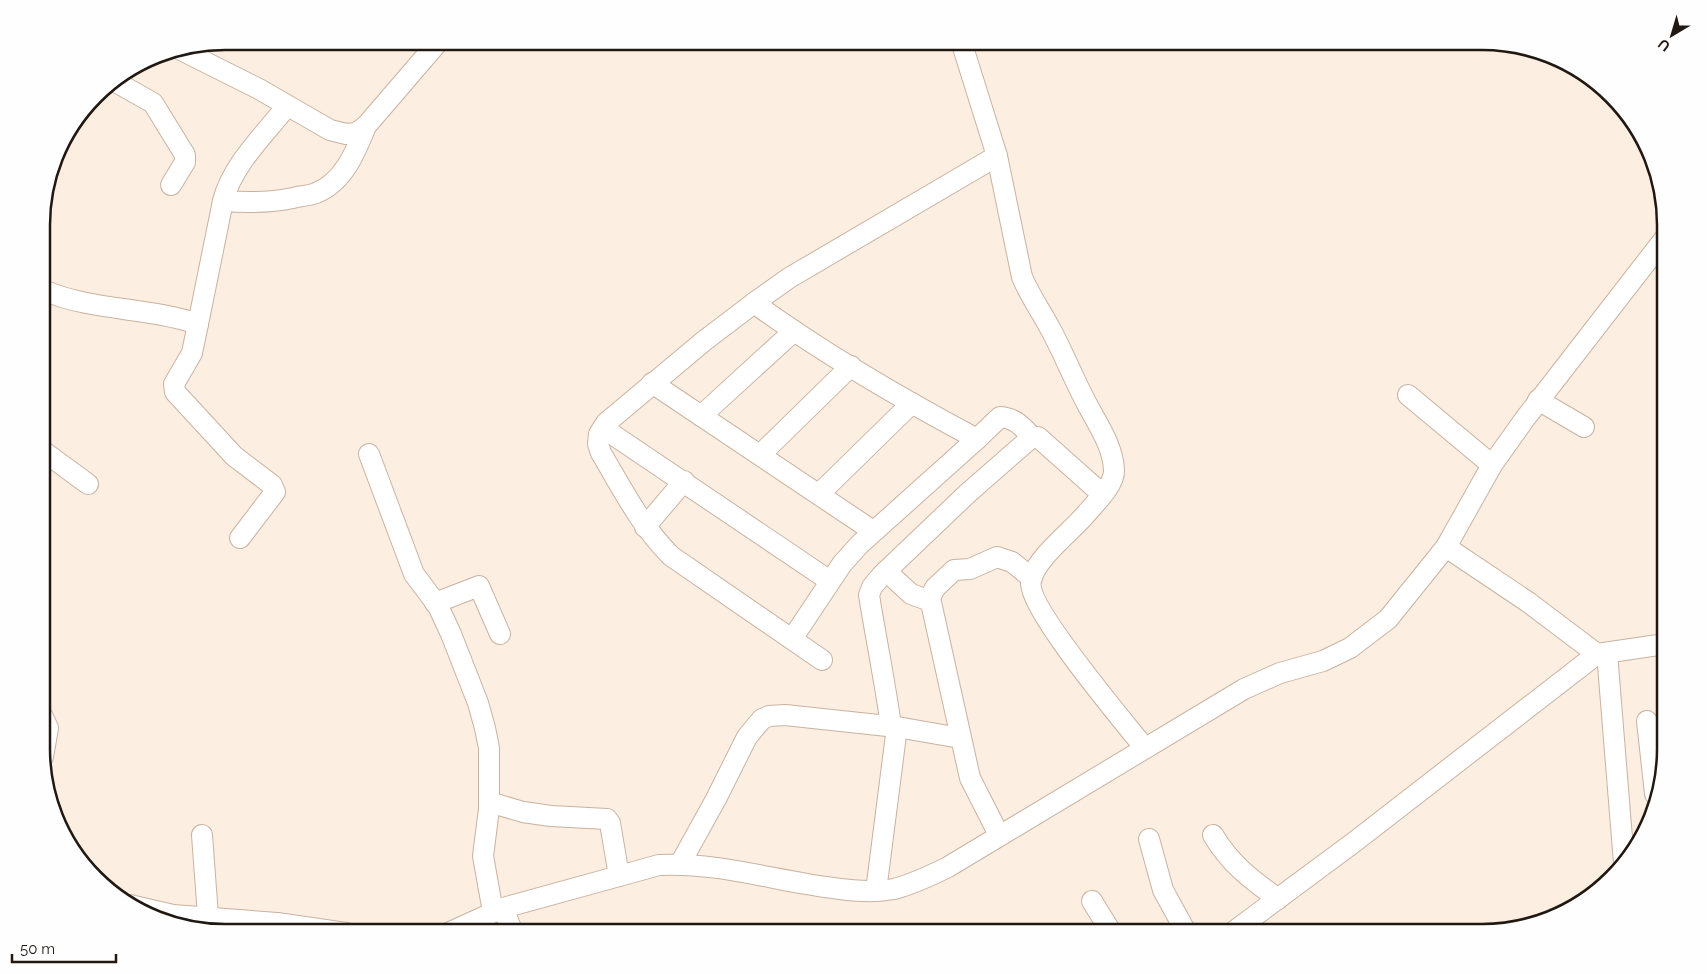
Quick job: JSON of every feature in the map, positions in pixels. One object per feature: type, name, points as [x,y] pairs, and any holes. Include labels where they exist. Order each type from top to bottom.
[{"type":"street","points":[[188,54],[259,89],[330,130],[346,134],[356,133],[366,126],[431,50]]},
{"type":"street","points":[[964,50],[997,156],[1022,277],[1029,294],[1050,328],[1106,439],[1111,453],[1114,473],[1111,482],[1102,494],[1034,570],[1032,592],[1044,617],[1144,747]]},
{"type":"street","points":[[120,84],[153,103],[185,155],[185,162],[171,185]]},
{"type":"street","points":[[240,538],[275,492],[272,485],[234,456],[175,392],[174,384],[192,353],[223,201],[229,184],[250,152],[287,106]]},
{"type":"street","points":[[223,201],[265,203],[316,193],[330,185],[343,172],[357,150],[366,126]]},
{"type":"street","points":[[822,660],[671,556],[645,527],[601,453],[598,444],[603,428],[652,384],[754,303],[789,278],[997,156]]},
{"type":"street","points":[[468,924],[498,910],[659,865],[680,864],[716,867],[802,884],[867,892],[918,881],[948,867],[1144,747],[1259,681],[1323,661],[1350,648],[1388,619],[1446,548],[1492,465],[1538,400],[1657,248]]},
{"type":"street","points":[[50,292],[79,301],[170,315],[198,324]]},
{"type":"street","points":[[754,303],[794,331],[851,366],[977,439]]},
{"type":"street","points":[[702,416],[794,331]]},
{"type":"street","points":[[761,454],[851,366]]},
{"type":"street","points":[[652,384],[761,454],[873,531]]},
{"type":"street","points":[[1408,395],[1492,465]]},
{"type":"street","points":[[1538,400],[1584,427]]},
{"type":"street","points":[[819,494],[912,403]]},
{"type":"street","points":[[792,639],[842,564],[873,531],[1000,417],[1010,418],[1021,424],[1032,437]]},
{"type":"street","points":[[603,428],[830,581]]},
{"type":"street","points":[[876,891],[894,726],[877,646],[869,594],[872,587],[886,571],[968,493],[1032,437],[1038,437],[1102,494]]},
{"type":"street","points":[[369,454],[414,574],[435,603],[451,634],[482,720],[489,748],[489,802],[483,856],[498,910],[507,924]]},
{"type":"street","points":[[50,457],[88,484]]},
{"type":"street","points":[[645,527],[684,481]]},
{"type":"street","points":[[1446,548],[1602,654],[1623,853]]},
{"type":"street","points":[[999,836],[970,778],[930,602],[931,594],[954,570],[970,570],[997,557],[1012,562],[1032,578]]},
{"type":"street","points":[[886,571],[911,594],[930,602]]},
{"type":"street","points":[[435,603],[479,586],[500,634]]},
{"type":"street","points":[[1244,924],[1602,654],[1657,645]]},
{"type":"street","points":[[680,864],[716,799],[747,737],[762,719],[769,716],[785,715],[894,726],[960,738]]},
{"type":"street","points":[[1647,721],[1657,761]]},
{"type":"street","points":[[489,802],[523,812],[551,816],[607,819],[610,823],[619,876]]},
{"type":"street","points":[[202,835],[208,916]]},
{"type":"street","points":[[1213,835],[1224,853],[1240,871],[1278,899]]},
{"type":"street","points":[[1149,839],[1163,890],[1182,924]]},
{"type":"street","points":[[1092,901],[1106,924]]},
{"type":"street","points":[[164,913],[273,924]]}]
